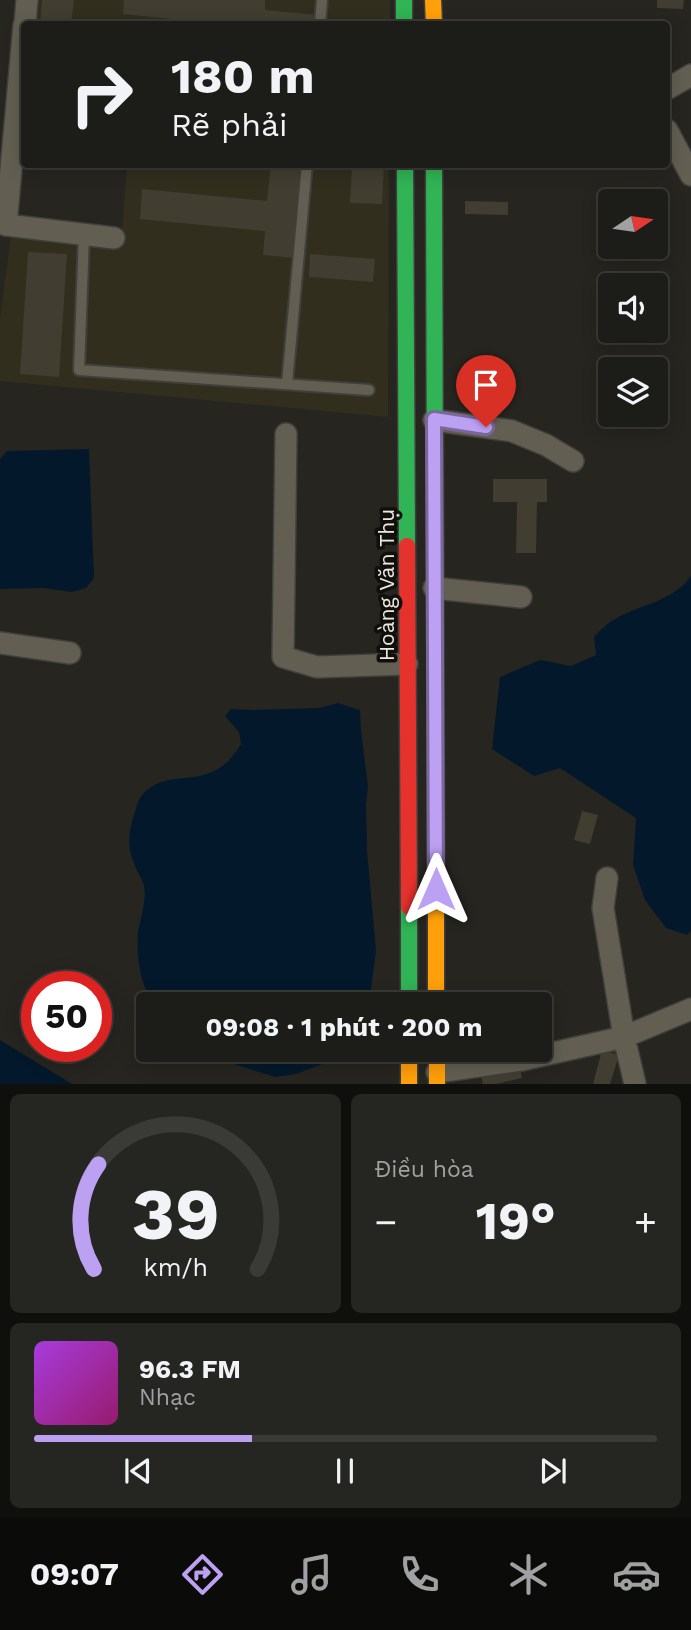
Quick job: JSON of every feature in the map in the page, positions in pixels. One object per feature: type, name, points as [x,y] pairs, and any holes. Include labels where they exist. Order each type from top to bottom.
[{"type":"main road","points":[[404,0],[404,21]]},
{"type":"main road","points":[[433,0],[434,21]]},
{"type":"main road","name":"Hoàng Văn Thụ","points":[[405,168],[409,992]]},
{"type":"main road","points":[[434,168],[436,992]]},
{"type":"main road","points":[[406,277],[434,277]]},
{"type":"main road","points":[[408,916],[436,917]]},
{"type":"main road","points":[[409,1062],[409,1084]]},
{"type":"street","points":[[24,21],[27,0]]},
{"type":"street","points":[[21,58],[6,225],[114,238]]},
{"type":"street","points":[[670,87],[691,75]]},
{"type":"street","points":[[670,136],[691,175]]},
{"type":"street","points":[[434,419],[512,431],[546,445],[573,461]]},
{"type":"street","points":[[286,434],[283,657],[317,667],[407,664]]},
{"type":"street","points":[[434,588],[521,597]]},
{"type":"street","points":[[0,643],[70,653]]},
{"type":"street","points":[[607,877],[603,908],[624,1037],[635,1084]]},
{"type":"street","points":[[437,1078],[624,1037],[691,1009]]},
{"type":"lane","points":[[320,21],[322,0]]},
{"type":"lane","points":[[287,384],[307,168]]},
{"type":"lane","points":[[84,234],[79,370],[369,390]]},
{"type":"shaded area","points":[[37,0],[390,0],[390,21],[35,21]]},
{"type":"shaded area","points":[[127,168],[389,168],[388,417],[0,381],[0,318],[11,236],[121,246]]},
{"type":"water","points":[[89,449],[94,578],[86,588],[71,592],[43,588],[0,589],[0,459],[7,451]]},
{"type":"water","points":[[691,576],[691,931],[687,935],[666,928],[645,900],[633,865],[636,818],[560,768],[534,776],[492,749],[500,677],[540,660],[571,666],[596,655],[594,637],[606,625],[675,592]]},
{"type":"water","points":[[338,703],[360,710],[368,786],[367,850],[376,951],[371,992],[148,992],[140,971],[138,951],[145,891],[132,859],[129,841],[130,828],[142,795],[165,781],[203,775],[216,770],[229,760],[241,744],[239,732],[225,716],[231,709],[319,708]]},
{"type":"water","points":[[0,1040],[21,1053],[21,1062],[36,1062],[72,1084],[0,1084]]},
{"type":"water","points":[[228,1062],[328,1062],[296,1074],[275,1077]]},
{"type":"building","points":[[42,0],[74,0],[71,21],[40,21]]},
{"type":"building","points":[[124,0],[265,0],[265,10],[317,15],[316,21],[192,21],[123,14]]},
{"type":"building","points":[[657,0],[684,0],[683,9],[657,8]]},
{"type":"building","points":[[271,168],[303,168],[295,258],[263,255],[265,231],[140,219],[142,189],[267,201]]},
{"type":"building","points":[[352,168],[384,168],[382,204],[350,203]]},
{"type":"building","points":[[465,201],[508,202],[508,215],[465,214]]},
{"type":"building","points":[[28,252],[67,254],[59,377],[20,374]]},
{"type":"building","points":[[310,254],[375,259],[373,282],[309,277]]},
{"type":"building","points":[[471,390],[503,399],[500,411],[468,402]]},
{"type":"building","points":[[493,479],[547,479],[547,502],[537,502],[536,553],[516,553],[517,502],[493,502]]},
{"type":"building","points":[[582,811],[598,815],[590,844],[574,840]]},
{"type":"building","points":[[602,1050],[619,1055],[610,1084],[593,1084]]},
{"type":"building","points":[[519,1064],[522,1078],[483,1084],[480,1072]]},
{"type":"traffic: fast","points":[[404,0],[404,21]]},
{"type":"traffic: fast","points":[[405,168],[407,546]]},
{"type":"traffic: fast","points":[[434,168],[436,867]]},
{"type":"traffic: fast","points":[[409,907],[409,992]]},
{"type":"traffic: slow","points":[[433,0],[434,21]]},
{"type":"traffic: slow","points":[[436,867],[436,992]]},
{"type":"traffic: slow","points":[[409,1062],[409,1084]]},
{"type":"traffic: slow","points":[[437,1062],[437,1084]]},
{"type":"traffic: jam","points":[[407,546],[409,907]]},
{"type":"route","points":[[436,889],[434,419],[486,427]]}]
